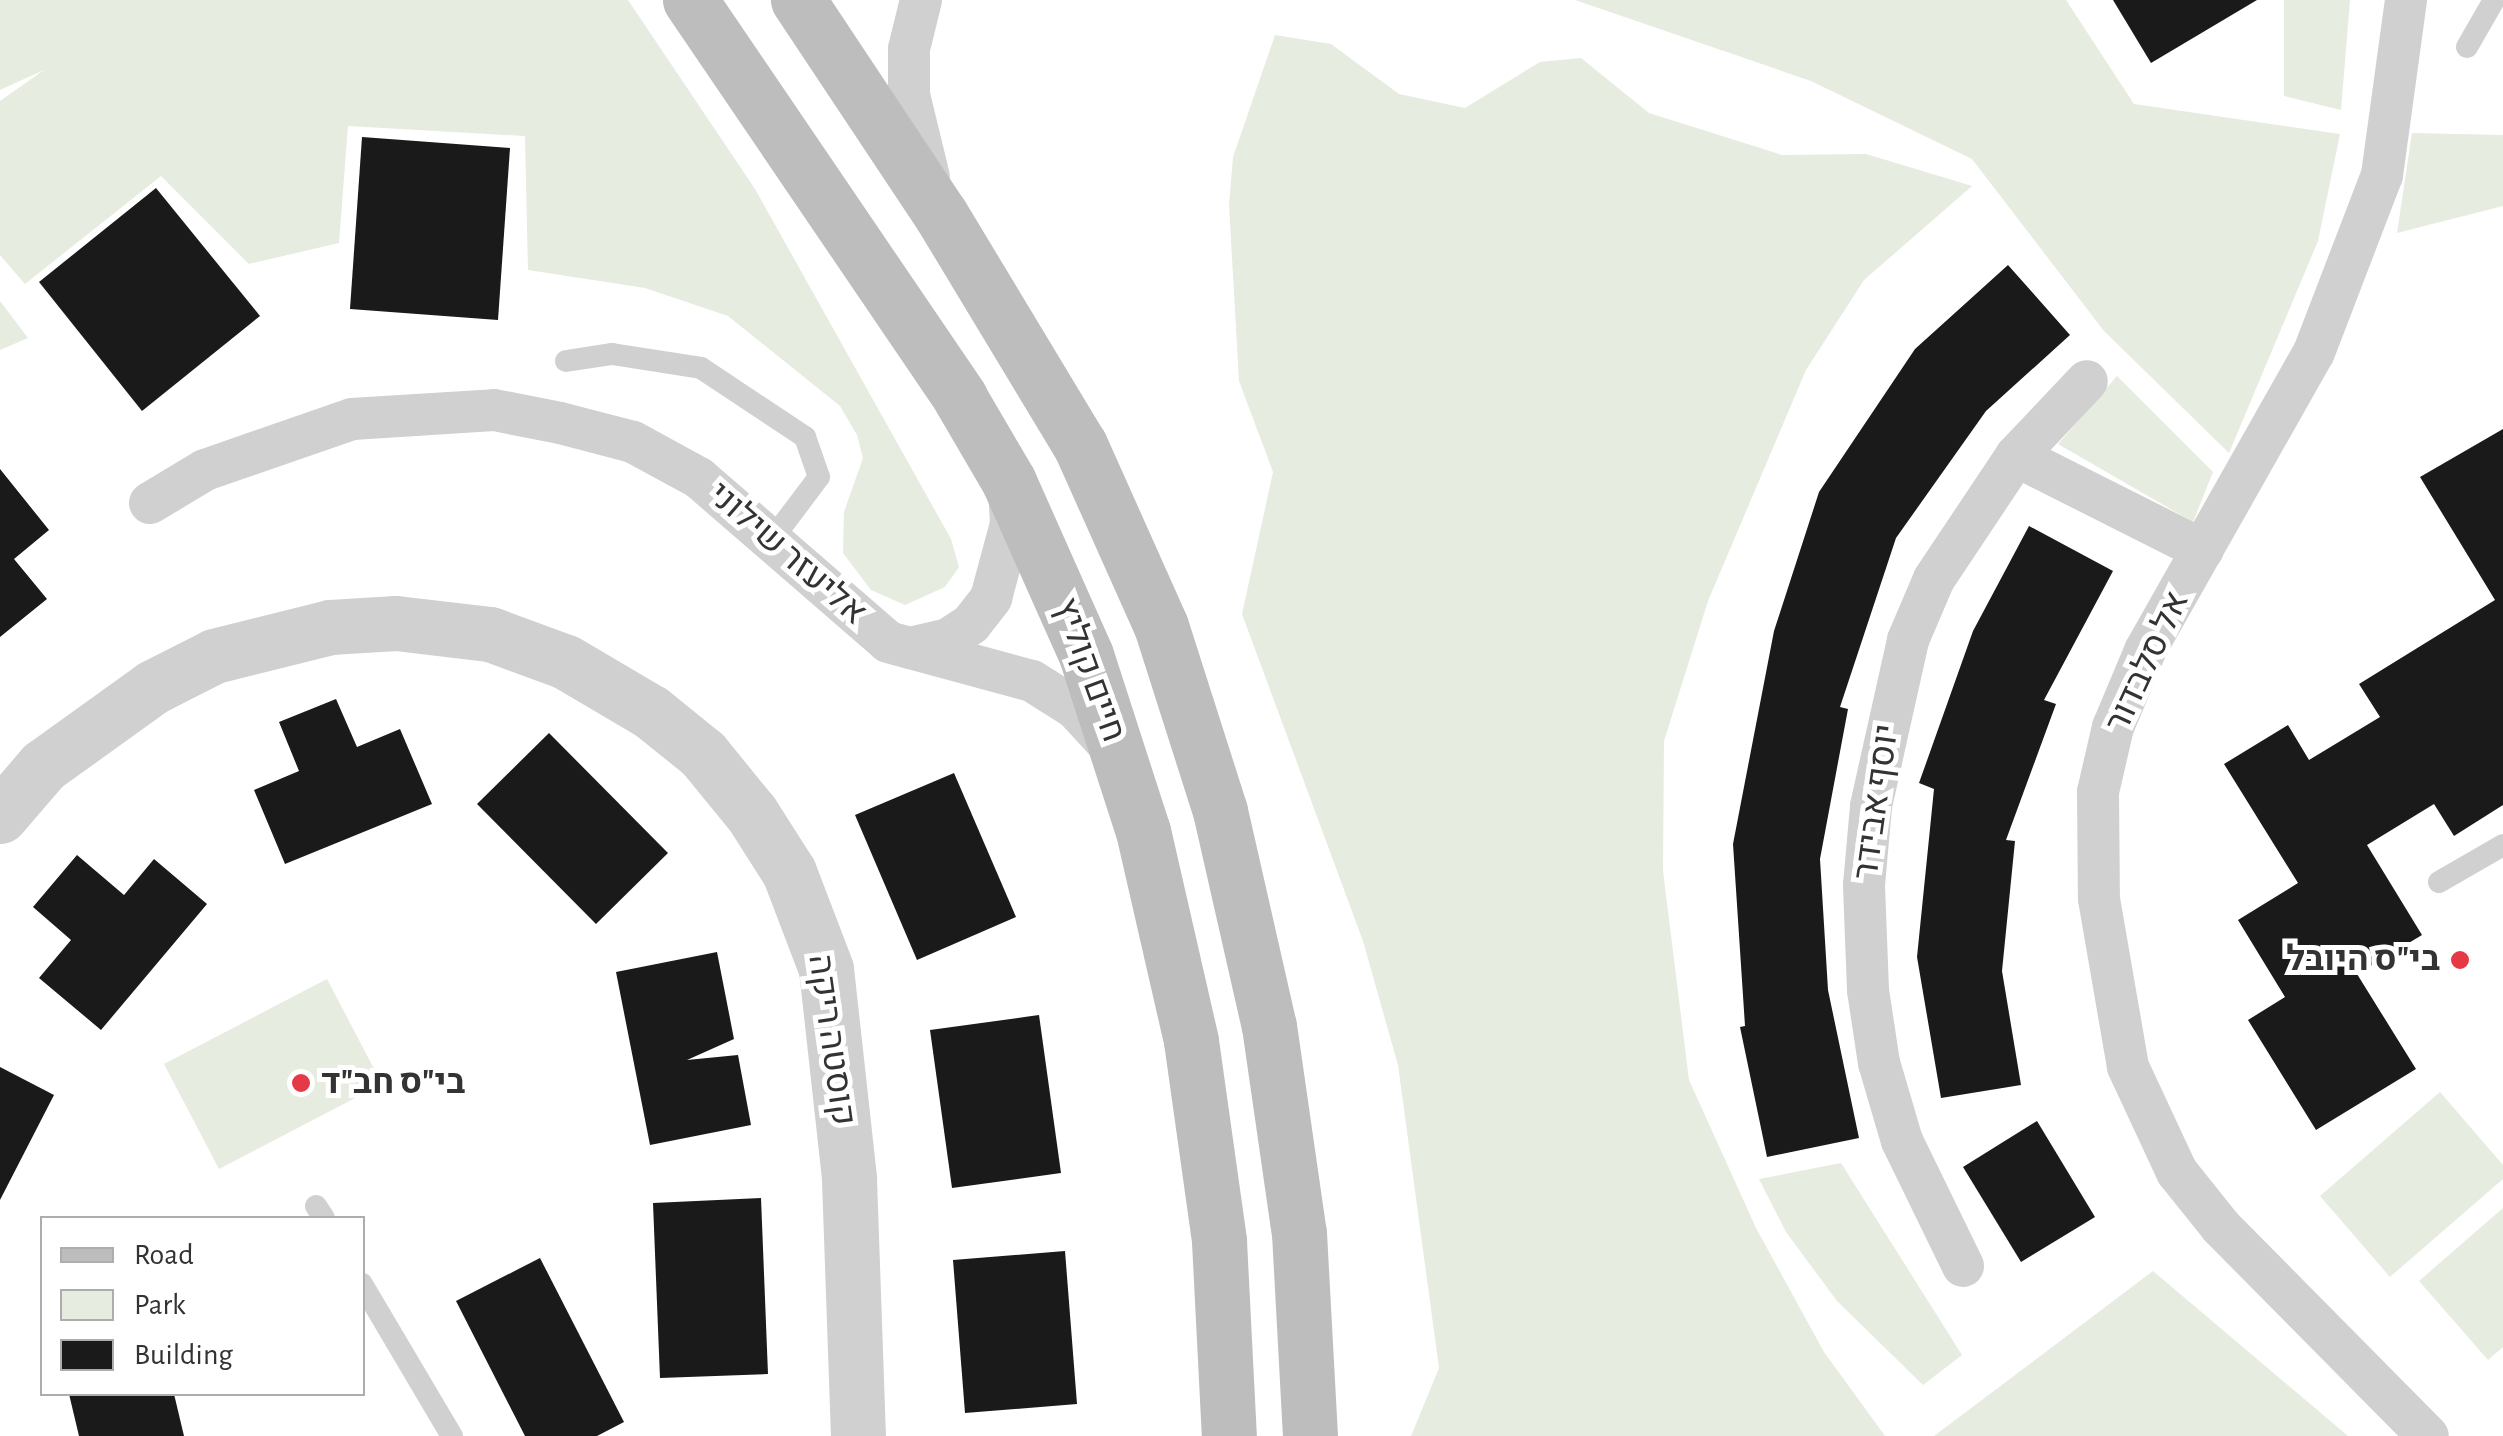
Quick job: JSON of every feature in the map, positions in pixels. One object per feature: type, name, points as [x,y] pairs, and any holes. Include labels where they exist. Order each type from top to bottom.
[{"type":"main road","name":"חיים קוליץ","points":[[690,0],[939,367],[1009,482],[1086,655],[1121,758],[1191,1041],[1219,1241],[1230,1436]]},
{"type":"main road","points":[[798,0],[941,215],[1080,445],[1161,626],[1192,718],[1269,1026],[1299,1233],[1310,1436]]},
{"type":"street","points":[[921,0],[908,95],[941,215]]},
{"type":"street","name":"אל סלבדור","points":[[2406,0],[2396,98],[2366,218],[2314,352],[2145,651],[2113,726],[2098,792],[2099,899],[2128,1067],[2168,1156],[2221,1228],[2428,1436]]},
{"type":"street","name":"יוסף אבידר","points":[[1962,1266],[1902,1141],[1880,1063],[1868,990],[1864,886],[1871,806],[1908,640],[1934,579],[2016,456],[2087,381]]},
{"type":"street","name":"אליעזר שילוני","points":[[150,503],[205,470],[352,419],[494,410],[633,442],[700,478],[862,622],[910,648],[1032,681],[1074,708],[1121,758]]},
{"type":"street","points":[[2016,456],[2203,550]]},
{"type":"street","points":[[910,648],[948,638],[972,624],[991,598],[1011,524],[1009,482]]},
{"type":"street","name":"קוסטה ריקה","points":[[0,816],[43,766],[153,688],[214,656],[330,627],[396,624],[490,634],[566,662],[651,712],[702,754],[752,814],[789,872],[826,968],[849,1179],[858,1436]]},
{"type":"lane","points":[[2467,47],[2494,0]]},
{"type":"lane","points":[[566,360],[612,354],[701,368],[805,437],[820,477],[772,538]]},
{"type":"lane","points":[[2439,882],[2503,845]]},
{"type":"lane","points":[[365,1289],[452,1436]]},
{"type":"green space","points":[[0,0],[628,0],[755,189],[951,539],[959,567],[945,587],[905,605],[871,590],[843,553],[844,512],[863,458],[857,435],[840,406],[728,316],[645,288],[528,270],[525,136],[348,126],[339,243],[249,264],[161,176],[25,284],[0,255],[0,101],[44,70],[0,90]]},
{"type":"green space","points":[[1575,0],[2066,0],[2134,104],[2340,134],[2318,241],[2229,453],[2104,331],[1972,159],[1811,81]]},
{"type":"green space","points":[[2284,0],[2350,0],[2341,110],[2284,96]]},
{"type":"green space","points":[[1275,35],[1331,44],[1399,94],[1465,108],[1540,62],[1581,58],[1649,113],[1782,155],[1866,154],[1972,186],[1864,280],[1806,370],[1708,601],[1664,741],[1663,871],[1689,1080],[1756,1228],[1824,1352],[1885,1436],[1411,1436],[1439,1368],[1398,1065],[1363,941],[1242,614],[1273,472],[1239,381],[1229,205],[1233,157]]},
{"type":"green space","points":[[2412,133],[2503,135],[2503,206],[2397,233]]},
{"type":"green space","points":[[0,301],[28,338],[0,350]]},
{"type":"green space","points":[[2117,376],[2213,472],[2193,522],[2058,444]]},
{"type":"green space","points":[[327,979],[382,1084],[219,1169],[164,1064]]},
{"type":"green space","points":[[2440,1092],[2503,1165],[2503,1179],[2390,1277],[2320,1196]]},
{"type":"green space","points":[[1841,1163],[1962,1355],[1923,1385],[1837,1301],[1786,1232],[1759,1179]]},
{"type":"green space","points":[[2503,1208],[2503,1347],[2488,1360],[2419,1281]]},
{"type":"green space","points":[[2153,1271],[2348,1436],[1934,1436]]},
{"type":"building","points":[[2113,0],[2257,0],[2151,63]]},
{"type":"building","points":[[362,137],[510,148],[498,320],[350,309]]},
{"type":"building","points":[[156,188],[260,316],[142,411],[39,282]]},
{"type":"building","points":[[2008,265],[2070,335],[1986,411],[1896,538],[1840,707],[1848,709],[1820,859],[1828,990],[1859,1138],[1767,1157],[1740,1027],[1745,1026],[1733,844],[1774,631],[1819,492],[1915,349]]},
{"type":"building","points":[[2503,429],[2503,805],[2454,836],[2434,804],[2367,845],[2422,935],[2357,974],[2416,1069],[2316,1130],[2248,1020],[2285,997],[2238,920],[2298,883],[2224,764],[2288,725],[2309,760],[2380,717],[2359,684],[2495,600],[2420,477]]},
{"type":"building","points":[[0,469],[49,530],[14,559],[47,599],[0,637]]},
{"type":"building","points":[[2029,526],[2113,571],[2044,700],[2056,704],[2006,840],[2015,841],[2002,971],[2021,1085],[1941,1098],[1917,957],[1934,789],[1919,783],[1973,631]]},
{"type":"building","points":[[336,699],[357,747],[400,729],[432,804],[285,864],[254,790],[299,771],[279,722]]},
{"type":"building","points":[[549,733],[668,853],[596,924],[477,804]]},
{"type":"building","points":[[954,773],[1016,917],[917,960],[855,815]]},
{"type":"building","points":[[77,855],[124,895],[154,859],[207,904],[101,1030],[39,978],[71,940],[33,907]]},
{"type":"building","points":[[717,952],[734,1039],[687,1060],[738,1055],[751,1125],[650,1145],[616,972]]},
{"type":"building","points":[[1039,1015],[1061,1173],[952,1188],[930,1030]]},
{"type":"building","points":[[0,1067],[54,1095],[0,1200]]},
{"type":"building","points":[[2037,1121],[2095,1217],[2021,1262],[1963,1167]]},
{"type":"building","points":[[761,1198],[768,1374],[660,1378],[653,1203]]},
{"type":"building","points":[[1065,1251],[1077,1404],[965,1413],[953,1260]]},
{"type":"building","points":[[540,1258],[624,1422],[597,1436],[525,1436],[456,1301]]},
{"type":"building","points":[[69,1396],[174,1396],[184,1436],[79,1436]]},
{"type":"place","name":"בי\"ס היובל","points":[[2460,960]]},
{"type":"place","name":"בי\"ס חב\"ד","points":[[301,1083]]}]
